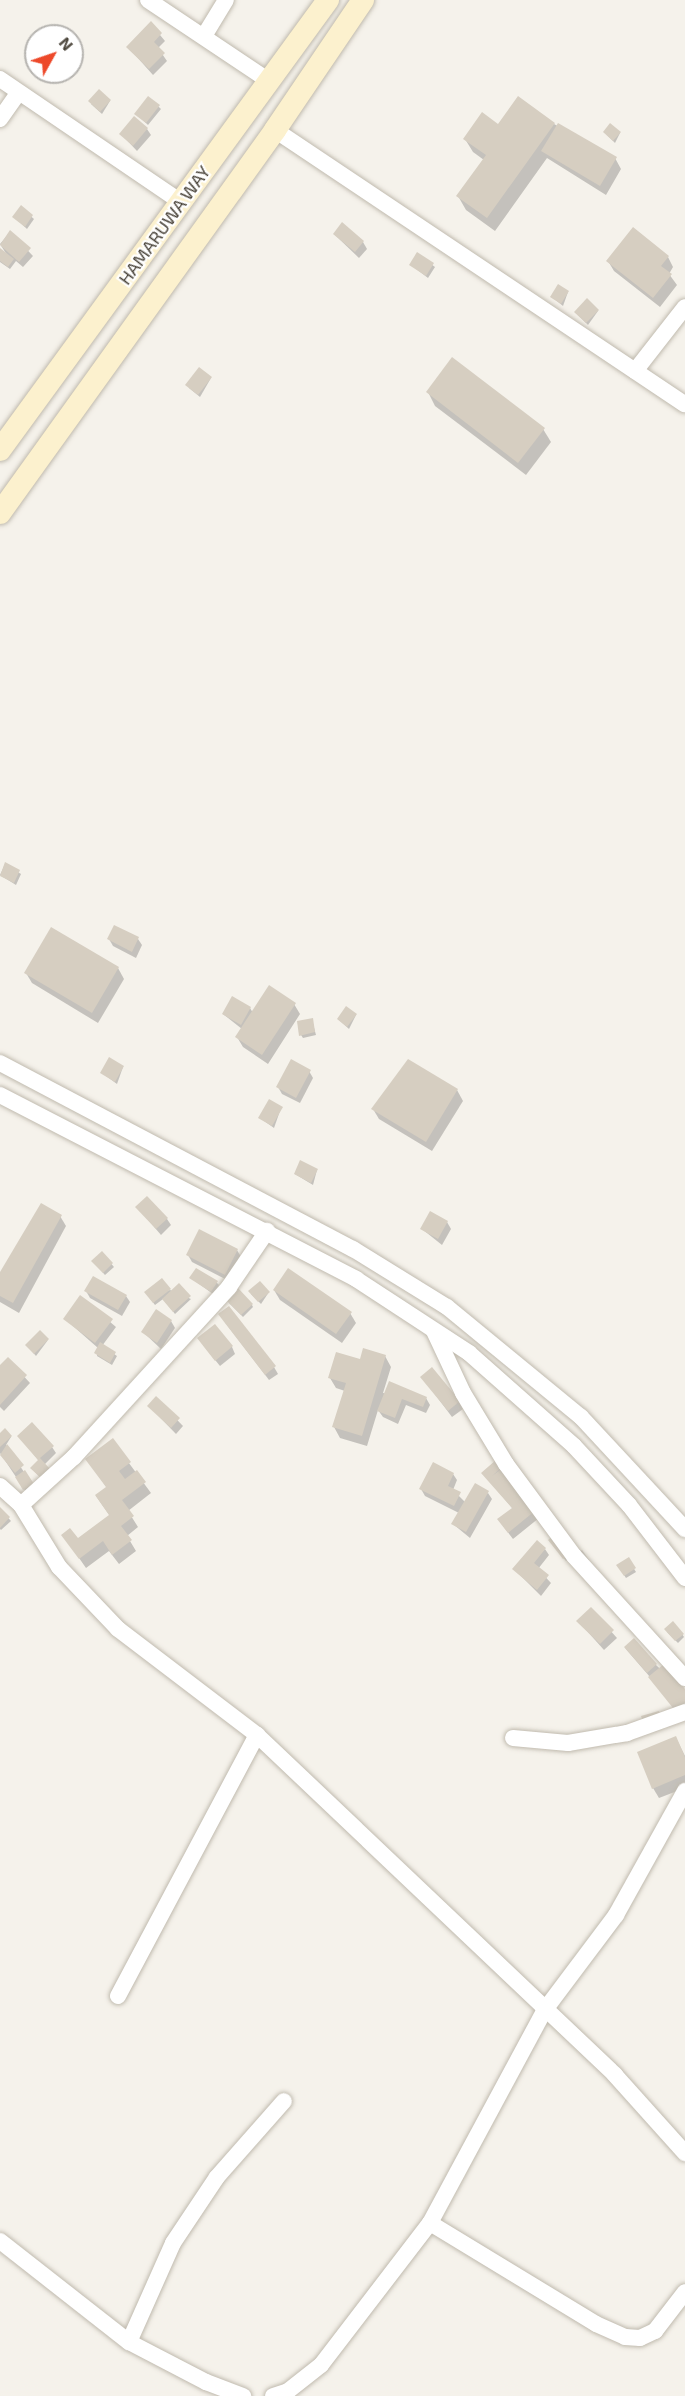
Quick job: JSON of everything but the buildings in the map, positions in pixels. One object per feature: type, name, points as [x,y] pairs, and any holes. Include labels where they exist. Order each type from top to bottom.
[{"type":"main road","name":"HAMARUWA WAY","points":[[0,450],[328,0]]},
{"type":"main road","points":[[0,513],[275,130],[363,0]]},
{"type":"street","points":[[148,0],[269,81]]},
{"type":"street","points":[[204,36],[226,0]]},
{"type":"street","points":[[0,79],[181,201]]},
{"type":"street","points":[[0,119],[18,93]]},
{"type":"street","points":[[275,130],[685,404]]},
{"type":"street","points":[[635,371],[685,307]]},
{"type":"street","points":[[0,1063],[352,1249],[447,1307],[581,1417],[685,1528]]},
{"type":"street","points":[[0,1095],[356,1279],[433,1330],[518,1394],[574,1446],[629,1505],[685,1578]]},
{"type":"street","points":[[21,1505],[74,1457],[229,1287],[267,1231]]},
{"type":"street","points":[[433,1330],[463,1393],[506,1464],[574,1556],[685,1678]]},
{"type":"street","points":[[0,1486],[21,1505],[59,1567],[117,1629],[257,1735],[544,2011],[615,2074],[685,2153]]},
{"type":"street","points":[[513,1738],[568,1743],[627,1733],[685,1712]]},
{"type":"street","points":[[118,1996],[257,1735]]},
{"type":"street","points":[[273,2396],[288,2391],[321,2365],[430,2223],[544,2011],[616,1915],[685,1791]]},
{"type":"street","points":[[129,2342],[173,2243],[217,2177],[284,2101]]},
{"type":"street","points":[[430,2223],[596,2324],[625,2337],[640,2338],[655,2331],[685,2292]]},
{"type":"street","points":[[0,2241],[129,2342],[206,2382],[243,2396]]}]
